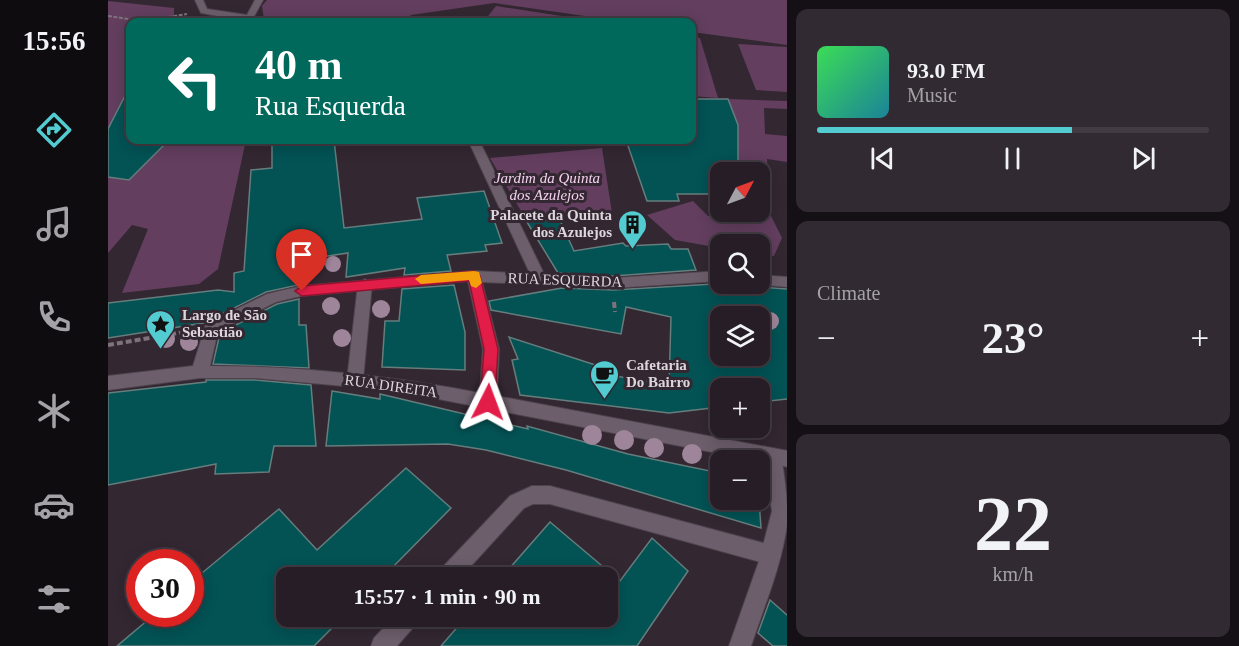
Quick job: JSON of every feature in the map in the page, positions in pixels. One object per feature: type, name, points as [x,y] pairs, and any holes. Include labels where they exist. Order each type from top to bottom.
[{"type":"street","points":[[199,0],[204,11],[238,16]]},
{"type":"street","points":[[250,18],[259,0]]},
{"type":"street","points":[[475,144],[540,280]]},
{"type":"street","points":[[474,276],[491,349],[488,402]]},
{"type":"street","name":"RUA ESQUERDA","points":[[211,328],[272,298],[302,291],[474,276],[613,283],[710,277]]},
{"type":"street","points":[[770,281],[787,282]]},
{"type":"street","points":[[355,380],[365,285]]},
{"type":"street","points":[[200,372],[211,328]]},
{"type":"street","name":"RUA DIREITA","points":[[108,383],[200,372],[255,372],[355,380],[488,402],[780,458]]},
{"type":"street","points":[[740,646],[771,555],[781,511],[780,458]]},
{"type":"street","points":[[456,567],[517,502],[532,495],[550,495],[771,555]]},
{"type":"street","points":[[382,646],[400,627]]},
{"type":"path","points":[[161,18],[204,11]]},
{"type":"path","points":[[108,16],[126,19]]},
{"type":"path","points":[[108,345],[211,328]]},
{"type":"green space","points":[[267,0],[787,0],[787,45],[696,33],[696,18],[599,18],[494,3],[411,15],[408,18],[345,16],[342,18],[264,18],[262,6]]},
{"type":"green space","points":[[108,1],[174,8],[174,18],[126,18],[126,144],[245,144],[218,269],[199,284],[122,293],[148,229],[132,225],[108,253]]},
{"type":"green space","points":[[496,6],[568,17],[567,18],[487,18]]},
{"type":"green space","points":[[696,38],[700,38],[718,98],[696,96]]},
{"type":"green space","points":[[738,44],[787,47],[787,92],[756,90]]},
{"type":"green space","points":[[728,99],[787,101],[787,109],[764,108],[765,134],[787,136],[787,162],[767,159],[767,162],[737,162]]},
{"type":"green space","name":"Jardim da Quinta dos Azulejos","points":[[602,148],[612,213],[528,223],[490,158]]},
{"type":"green space","points":[[693,201],[710,216],[710,222],[770,222],[771,216],[782,238],[774,256],[770,255],[770,234],[710,234],[710,246],[675,240],[647,215]]},
{"type":"building","points":[[126,94],[126,144],[165,144],[129,180],[108,177],[108,129]]},
{"type":"building","points":[[696,99],[728,99],[738,125],[738,162],[710,162],[710,194],[677,194],[679,201],[647,201],[627,144],[696,144]]},
{"type":"building","points":[[272,144],[334,144],[344,228],[422,219],[417,198],[484,191],[502,243],[485,245],[487,251],[447,255],[451,271],[404,275],[405,268],[346,277],[348,253],[301,260],[303,284],[266,292],[204,323],[108,338],[108,303],[218,290],[234,292],[234,273],[244,271],[251,170],[272,168]]},
{"type":"building","name":"Palacete da Quinta dos Azulejos","points":[[559,218],[574,251],[623,243],[626,246],[668,244],[671,249],[688,249],[696,270],[613,276],[558,273],[527,222]]},
{"type":"building","points":[[710,284],[710,294],[770,294],[770,288],[787,289],[787,399],[770,401],[770,378],[710,378],[710,408],[669,413],[520,395],[512,360],[518,359],[509,337],[611,370],[609,375],[669,385],[671,317],[626,307],[621,334],[491,310],[489,301],[562,288],[613,290]]},
{"type":"building","points":[[454,285],[465,332],[465,370],[382,367],[385,321],[399,321],[402,289]]},
{"type":"building","points":[[299,299],[299,325],[306,325],[309,368],[213,364],[220,333],[277,304]]},
{"type":"building","points":[[206,380],[255,380],[311,385],[316,446],[274,446],[269,472],[215,474],[216,464],[108,485],[108,393],[206,382]]},
{"type":"building","points":[[332,391],[380,399],[380,394],[528,429],[527,426],[628,454],[710,471],[710,510],[760,510],[761,528],[566,470],[486,450],[448,444],[326,446]]},
{"type":"building","points":[[406,468],[451,508],[393,567],[276,567],[276,627],[333,627],[314,646],[117,646],[140,627],[204,627],[204,571],[279,509],[317,550]]},
{"type":"building","points":[[550,522],[603,567],[511,567]]},
{"type":"building","points":[[652,538],[688,571],[637,646],[441,646],[457,627],[618,627],[618,579],[620,581]]},
{"type":"building","points":[[770,600],[787,615],[787,646],[773,646],[758,633]]},
{"type":"slow traffic","points":[[421,279],[474,276],[476,283]]},
{"type":"place","name":"Palacete da Quinta dos Azulejos","points":[[633,250]]},
{"type":"place","name":"Largo de São Sebastião","points":[[161,350]]},
{"type":"place","name":"Cafetaria Do Bairro","points":[[605,400]]},
{"type":"route","points":[[302,291],[474,276],[491,349],[488,402]]}]
